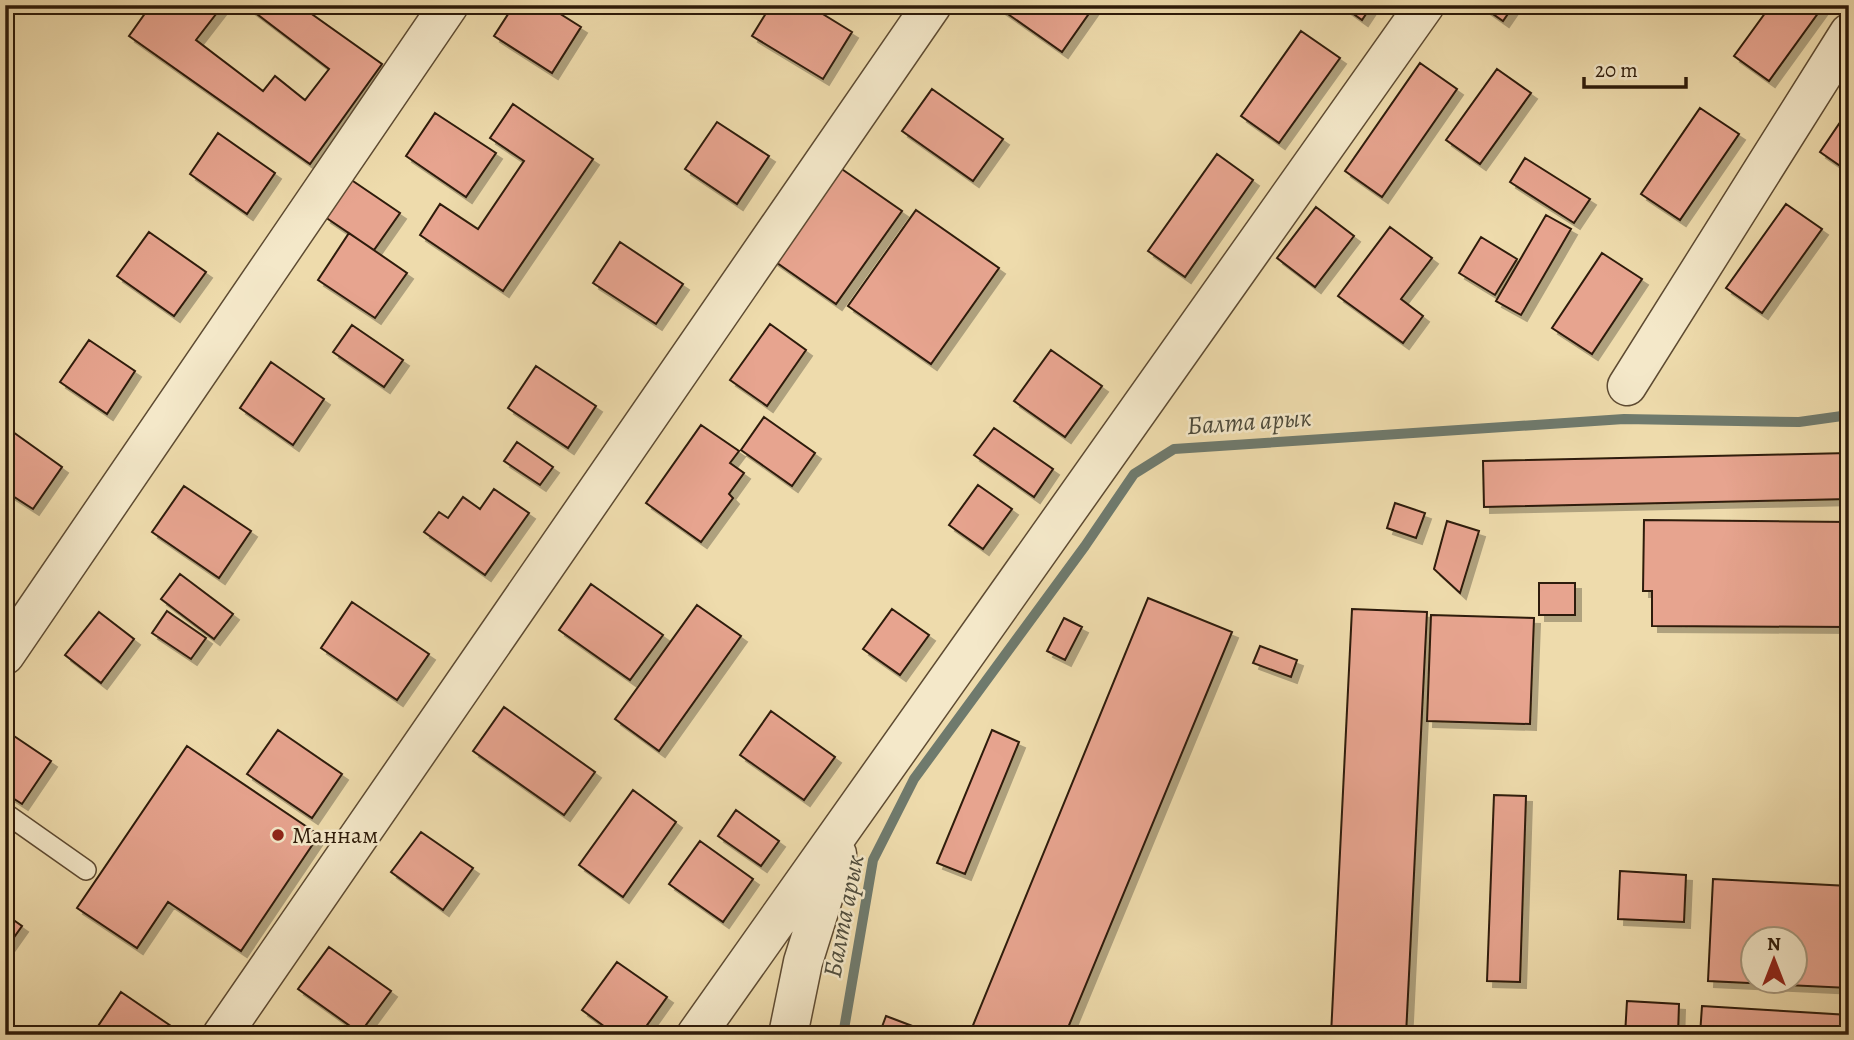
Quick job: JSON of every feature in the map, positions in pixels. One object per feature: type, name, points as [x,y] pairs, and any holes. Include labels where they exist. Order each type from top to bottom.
[{"type":"street","points":[[5,655],[449,5]]},
{"type":"street","points":[[222,1035],[932,5]]},
{"type":"street","points":[[696,1035],[1425,5]]},
{"type":"street","points":[[1627,386],[1849,33]]},
{"type":"street","points":[[788,1035],[803,962],[846,822]]},
{"type":"lane","points":[[5,813],[86,870]]},
{"type":"building","points":[[151,5],[223,5],[196,40],[263,91],[275,76],[305,100],[329,69],[245,5],[299,5],[382,64],[310,164],[129,36]]},
{"type":"building","points":[[514,5],[546,5],[581,27],[552,73],[494,36]]},
{"type":"building","points":[[771,5],[808,5],[852,32],[823,79],[752,36]]},
{"type":"building","points":[[995,5],[1095,5],[1062,52]]},
{"type":"building","points":[[1341,5],[1372,5],[1362,20]]},
{"type":"building","points":[[1480,5],[1514,5],[1503,21]]},
{"type":"building","points":[[1771,5],[1824,5],[1769,81],[1734,56]]},
{"type":"building","points":[[1301,31],[1340,58],[1279,143],[1241,116]]},
{"type":"building","points":[[1420,63],[1457,89],[1382,197],[1345,171]]},
{"type":"building","points":[[1497,69],[1531,93],[1480,164],[1446,140]]},
{"type":"building","points":[[932,89],[1003,139],[973,181],[902,131]]},
{"type":"building","points":[[513,104],[593,159],[503,291],[420,235],[440,204],[478,229],[524,161],[490,138]]},
{"type":"building","points":[[1700,108],[1739,134],[1680,220],[1641,194]]},
{"type":"building","points":[[1849,109],[1849,172],[1820,152]]},
{"type":"building","points":[[435,113],[496,153],[466,197],[406,156]]},
{"type":"building","points":[[717,122],[769,156],[737,204],[685,169]]},
{"type":"building","points":[[218,133],[275,173],[247,214],[190,174]]},
{"type":"building","points":[[1217,154],[1253,180],[1185,277],[1148,251]]},
{"type":"building","points":[[1525,158],[1590,199],[1574,223],[1510,182]]},
{"type":"building","points":[[836,165],[902,211],[836,304],[770,258]]},
{"type":"building","points":[[350,179],[400,213],[374,250],[325,217]]},
{"type":"building","points":[[1786,204],[1822,229],[1762,313],[1726,288]]},
{"type":"building","points":[[1316,207],[1354,236],[1315,287],[1277,258]]},
{"type":"building","points":[[916,210],[999,268],[931,364],[848,306]]},
{"type":"building","points":[[1546,215],[1571,229],[1521,315],[1496,301]]},
{"type":"building","points":[[1390,227],[1432,258],[1401,299],[1423,316],[1403,343],[1338,296]]},
{"type":"building","points":[[149,232],[206,272],[174,316],[117,276]]},
{"type":"building","points":[[349,233],[407,273],[375,318],[318,280]]},
{"type":"building","points":[[1481,237],[1517,259],[1495,295],[1459,273]]},
{"type":"building","points":[[620,242],[683,284],[656,324],[593,283]]},
{"type":"building","points":[[1602,253],[1642,279],[1592,354],[1552,328]]},
{"type":"building","points":[[770,324],[806,350],[767,406],[730,380]]},
{"type":"building","points":[[352,325],[403,360],[384,387],[333,352]]},
{"type":"building","points":[[89,340],[135,371],[107,414],[60,382]]},
{"type":"building","points":[[1051,350],[1102,386],[1065,437],[1014,401]]},
{"type":"building","points":[[271,362],[324,399],[293,445],[240,408]]},
{"type":"building","points":[[536,366],[596,406],[568,448],[508,408]]},
{"type":"building","points":[[764,417],[815,453],[792,486],[741,450]]},
{"type":"building","points":[[701,425],[739,451],[730,463],[744,473],[729,494],[733,498],[701,542],[646,503]]},
{"type":"building","points":[[994,428],[1053,469],[1034,497],[974,455]]},
{"type":"building","points":[[13,432],[62,467],[33,509],[5,491],[5,443]]},
{"type":"building","points":[[517,442],[553,467],[540,485],[504,461]]},
{"type":"building","points":[[1849,453],[1849,499],[1484,507],[1483,461]]},
{"type":"building","points":[[978,485],[1012,509],[983,549],[949,525]]},
{"type":"building","points":[[184,486],[251,531],[219,578],[152,532]]},
{"type":"building","points":[[494,489],[529,513],[485,575],[424,532],[439,512],[448,518],[463,497],[480,509]]},
{"type":"building","points":[[1395,503],[1425,513],[1416,538],[1387,528]]},
{"type":"building","points":[[1644,520],[1849,522],[1849,627],[1652,626],[1652,591],[1643,591]]},
{"type":"building","points":[[1447,521],[1479,531],[1460,593],[1434,569]]},
{"type":"building","points":[[180,574],[233,614],[214,639],[161,599]]},
{"type":"building","points":[[1539,583],[1575,583],[1575,615],[1539,615]]},
{"type":"building","points":[[591,584],[663,635],[630,680],[559,630]]},
{"type":"building","points":[[1148,598],[1232,632],[1065,1035],[969,1035]]},
{"type":"building","points":[[352,602],[429,654],[397,700],[321,648]]},
{"type":"building","points":[[697,605],[741,636],[659,751],[615,719]]},
{"type":"building","points":[[892,609],[929,635],[900,675],[863,649]]},
{"type":"building","points":[[1352,609],[1427,612],[1406,1035],[1331,1035]]},
{"type":"building","points":[[167,611],[206,638],[191,659],[152,633]]},
{"type":"building","points":[[99,612],[134,639],[101,683],[65,655]]},
{"type":"building","points":[[1431,615],[1534,618],[1530,724],[1427,721]]},
{"type":"building","points":[[1064,618],[1082,627],[1065,660],[1047,651]]},
{"type":"building","points":[[1260,646],[1297,660],[1291,677],[1253,663]]},
{"type":"building","points":[[504,707],[595,772],[564,815],[473,751]]},
{"type":"building","points":[[771,711],[835,757],[804,800],[740,755]]},
{"type":"building","points":[[278,730],[342,774],[312,818],[247,774]]},
{"type":"building","points":[[992,730],[1019,742],[965,874],[937,863]]},
{"type":"building","points":[[11,734],[51,761],[22,804],[5,793],[5,742]]},
{"type":"building","points":[[187,746],[319,835],[241,951],[168,902],[137,948],[77,908]]},
{"type":"building","points":[[633,790],[676,822],[623,897],[579,865]]},
{"type":"building","points":[[1494,795],[1526,796],[1520,982],[1487,981]]},
{"type":"building","points":[[736,810],[779,841],[761,866],[718,836]]},
{"type":"building","points":[[421,832],[473,868],[443,910],[391,872]]},
{"type":"building","points":[[700,841],[753,879],[723,922],[669,884]]},
{"type":"building","points":[[1620,871],[1686,875],[1684,922],[1618,919]]},
{"type":"building","points":[[1713,879],[1849,886],[1849,988],[1808,986],[1808,925],[1738,925],[1738,982],[1708,981]]},
{"type":"building","points":[[5,914],[22,926],[5,950]]},
{"type":"building","points":[[329,947],[391,991],[360,1033],[298,989]]},
{"type":"building","points":[[617,962],[667,997],[640,1035],[616,1035],[582,1010]]},
{"type":"building","points":[[121,992],[171,1026],[165,1035],[92,1035]]},
{"type":"building","points":[[1627,1001],[1679,1004],[1678,1035],[1625,1035]]},
{"type":"building","points":[[1702,1006],[1849,1015],[1849,1035],[1700,1035]]},
{"type":"building","points":[[886,1016],[936,1035],[879,1035]]},
{"type":"waterway","name":"Балта арык","points":[[843,1035],[873,860],[914,779],[1085,546],[1134,474],[1174,449],[1624,419],[1799,422],[1849,415]]},
{"type":"place","name":"Маннам","points":[[278,835]]}]
